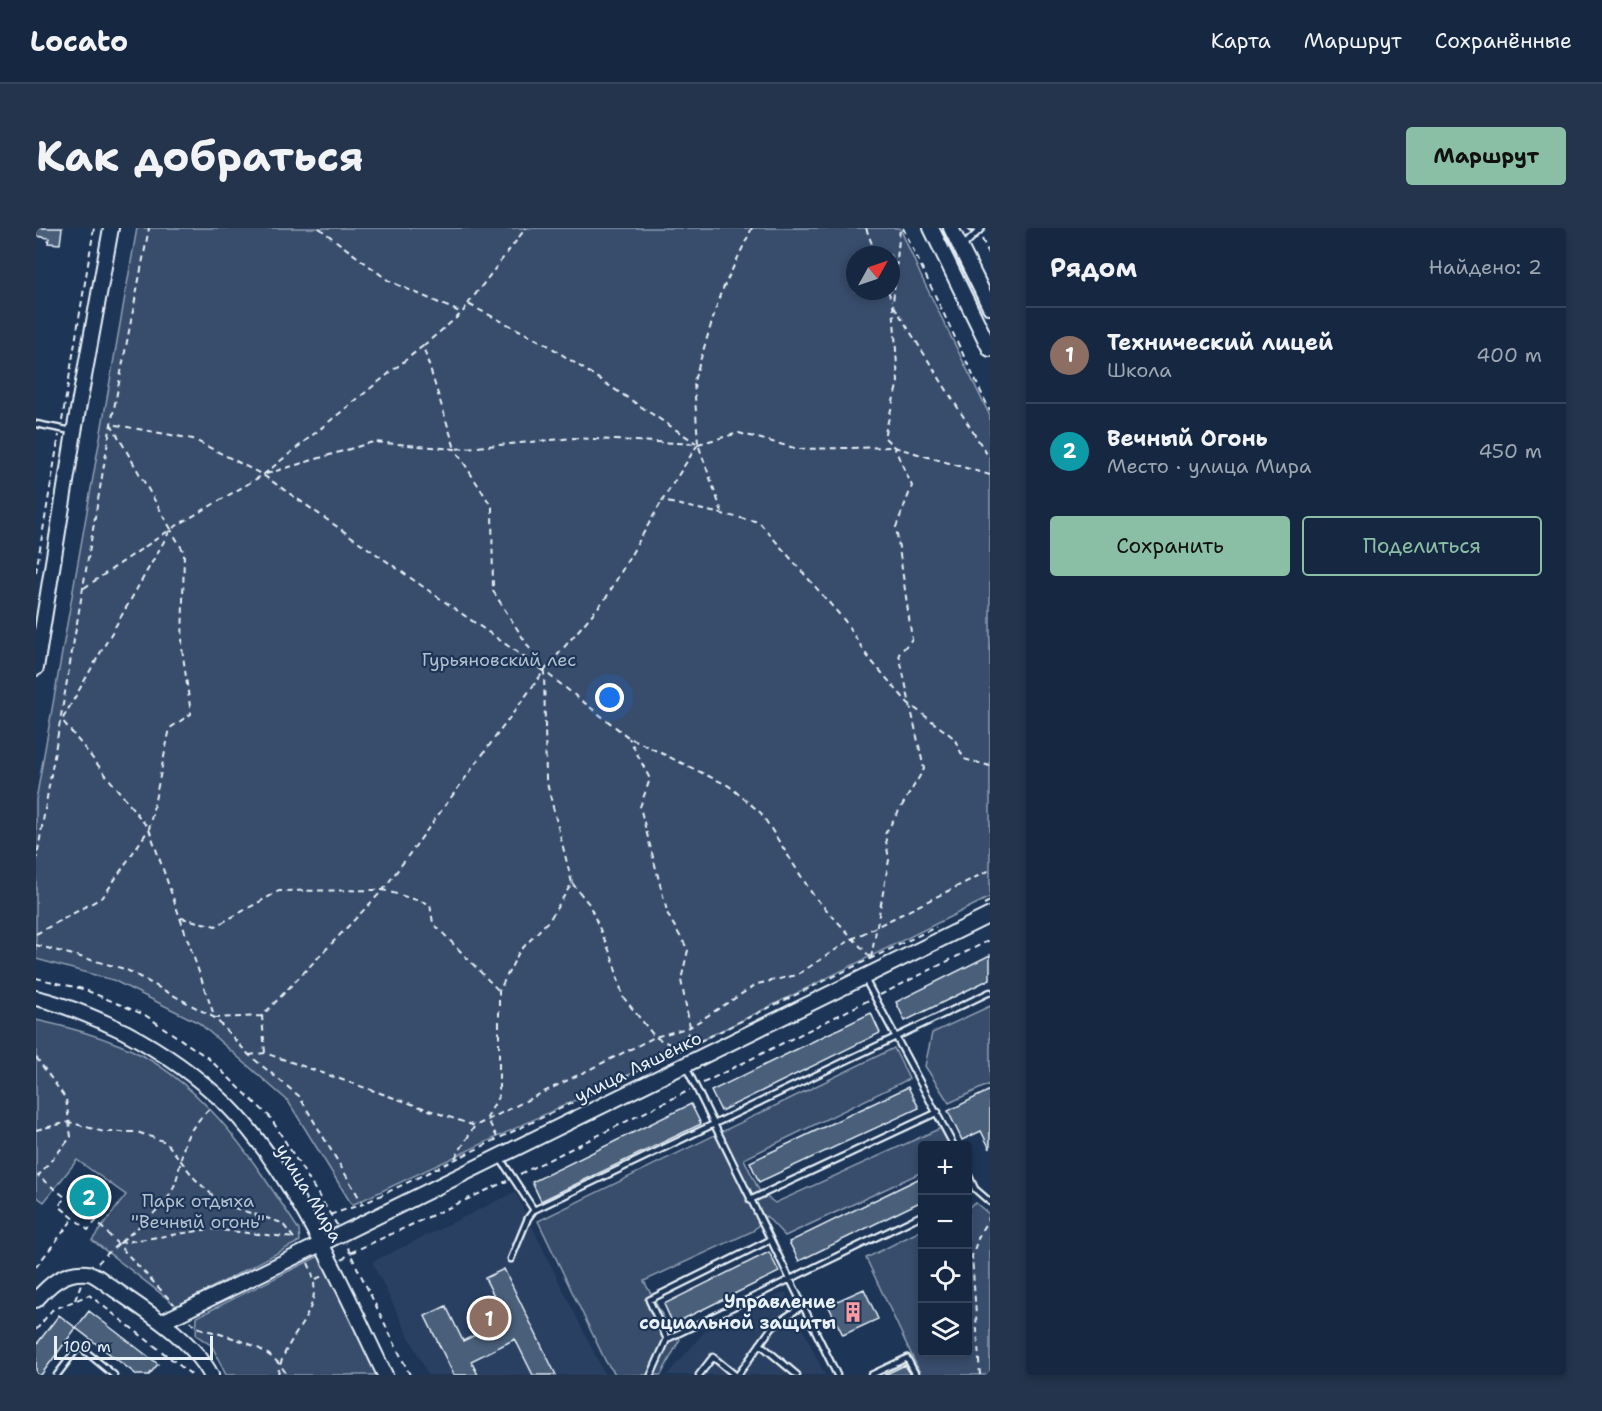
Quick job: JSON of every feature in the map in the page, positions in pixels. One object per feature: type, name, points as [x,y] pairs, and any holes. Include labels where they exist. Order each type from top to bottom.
[{"type":"main road","points":[[36,668],[67,430],[111,228]]},
{"type":"main road","points":[[931,228],[990,348]]},
{"type":"main road","points":[[951,228],[990,307]]},
{"type":"main road","name":"улица Ляшенко","points":[[162,1322],[864,977],[985,910]]},
{"type":"main road","name":"улица Мира","points":[[36,998],[55,1002],[102,1021],[146,1043],[188,1070],[229,1107],[274,1163],[320,1243],[385,1375]]},
{"type":"main road","points":[[36,1300],[53,1281],[69,1273],[90,1272],[162,1322],[206,1365],[211,1375]]},
{"type":"lane","points":[[971,228],[981,229]]},
{"type":"lane","points":[[961,248],[981,229]]},
{"type":"lane","points":[[36,424],[67,430]]},
{"type":"lane","points":[[864,977],[952,1141]]},
{"type":"lane","points":[[511,1259],[528,1218],[534,1210],[898,1038],[990,992]]},
{"type":"lane","points":[[685,1064],[837,1375]]},
{"type":"lane","points":[[750,1200],[938,1112]]},
{"type":"lane","points":[[498,1156],[534,1210]]},
{"type":"lane","points":[[972,1183],[975,1190],[990,1202]]},
{"type":"lane","points":[[651,1375],[667,1339],[918,1217]]},
{"type":"lane","points":[[667,1339],[649,1300],[770,1240]]},
{"type":"lane","points":[[699,1375],[713,1357],[736,1375],[773,1326],[802,1306]]},
{"type":"lane","points":[[760,1344],[797,1375]]},
{"type":"lane","points":[[57,1375],[79,1346],[114,1375]]},
{"type":"lane","points":[[871,1375],[907,1358],[916,1375]]},
{"type":"path","points":[[36,572],[67,430],[94,228]]},
{"type":"path","points":[[36,862],[111,424],[149,228]]},
{"type":"path","points":[[319,228],[389,281],[462,313]]},
{"type":"path","points":[[84,588],[171,529],[263,475],[423,346],[462,313],[526,228]]},
{"type":"path","points":[[722,512],[698,444],[694,381],[720,295],[752,228]]},
{"type":"path","points":[[866,228],[873,246]]},
{"type":"path","points":[[871,958],[875,927],[890,860],[885,834],[924,769],[899,654],[912,639],[896,527],[912,486],[894,447],[884,438],[898,382],[893,303],[902,228]]},
{"type":"path","points":[[902,228],[990,411]]},
{"type":"path","points":[[981,229],[990,256]]},
{"type":"path","points":[[892,300],[990,459]]},
{"type":"path","points":[[468,304],[546,344],[698,444]]},
{"type":"path","points":[[423,346],[455,449],[492,507],[493,591],[544,671],[546,779],[572,884],[590,904],[612,957],[623,997],[655,1037],[682,1050]]},
{"type":"path","points":[[111,424],[193,439],[263,475],[544,671],[628,737],[729,786],[761,813],[813,895],[871,958]]},
{"type":"path","points":[[36,934],[103,897],[149,829],[170,728],[191,714],[182,648],[184,552],[111,424]]},
{"type":"path","points":[[263,475],[373,441],[455,449],[574,438],[698,444],[739,433],[798,448],[894,447],[990,475]]},
{"type":"path","points":[[215,1018],[262,1016],[383,890],[544,671],[606,598],[698,444]]},
{"type":"path","points":[[662,501],[722,512],[759,522],[845,621],[868,657],[908,703],[954,738],[964,759],[990,766]]},
{"type":"path","points":[[62,720],[171,529]]},
{"type":"path","points":[[62,720],[149,829],[215,1018]]},
{"type":"path","points":[[628,737],[650,779],[640,807],[668,915],[688,950],[681,980],[690,1027],[682,1050]]},
{"type":"path","points":[[453,1160],[475,1126],[487,1118],[655,1037],[690,1027],[757,984],[796,975],[852,939],[990,870]]},
{"type":"path","points":[[487,1118],[499,1095],[499,991],[519,952],[550,919],[572,884]]},
{"type":"path","points":[[181,918],[216,926],[279,891],[383,890],[430,904],[433,922],[499,991]]},
{"type":"path","points":[[985,910],[990,901]]},
{"type":"path","points":[[331,1214],[363,1204],[497,1137],[940,925]]},
{"type":"path","points":[[410,1375],[350,1252],[513,1178],[990,940]]},
{"type":"path","points":[[36,945],[125,969],[215,1018],[249,1054],[299,1096],[363,1204]]},
{"type":"path","points":[[262,1016],[265,1053]]},
{"type":"path","points":[[249,1054],[265,1053],[475,1126]]},
{"type":"path","points":[[36,1057],[66,1099],[71,1137],[37,1177],[65,1197],[58,1206],[88,1230],[96,1221],[197,1327],[264,1350],[280,1362],[287,1375]]},
{"type":"path","points":[[117,1243],[161,1206],[171,1193],[183,1161],[186,1140],[214,1103]]},
{"type":"path","points":[[487,1118],[497,1137]]},
{"type":"path","points":[[36,1130],[69,1122],[104,1132],[137,1132],[166,1142],[195,1179],[222,1204],[282,1223],[295,1238],[211,1229],[117,1243]]},
{"type":"path","points":[[980,1375],[972,1256],[980,1233],[990,1216]]},
{"type":"path","points":[[36,1267],[73,1219]]},
{"type":"path","points":[[278,1375],[280,1362],[315,1300],[316,1279]]},
{"type":"path","points":[[36,1330],[52,1310],[89,1294],[192,1375]]},
{"type":"shaded area","points":[[515,1192],[605,1375],[428,1375],[372,1262]]},
{"type":"shaded area","points":[[785,1292],[825,1375],[667,1375],[705,1331]]},
{"type":"green space","name":"Гурьяновский лес","points":[[137,228],[900,228],[990,416],[990,897],[682,1050],[352,1205],[288,1101],[199,1023],[113,980],[36,959],[36,800]]},
{"type":"green space","points":[[990,1006],[990,1084],[949,1103],[925,1066],[932,1033]]},
{"type":"green space","name":"Парк отдыха \"Вечный огонь\"","points":[[36,1020],[120,1045],[149,1059],[176,1078],[223,1123],[244,1149],[299,1230],[300,1241],[177,1306],[92,1240],[126,1195],[77,1160],[44,1202],[36,1196]]},
{"type":"green space","points":[[894,1048],[909,1079],[744,1159],[760,1192],[775,1203],[943,1127],[950,1141],[918,1141],[918,1174],[785,1236],[766,1216],[753,1231],[644,1281],[665,1320],[680,1339],[661,1375],[616,1375],[606,1362],[538,1221]]},
{"type":"green space","points":[[976,1203],[990,1215],[990,1375],[921,1375],[866,1258],[918,1232],[918,1357],[972,1357],[972,1205]]},
{"type":"green space","points":[[319,1256],[378,1375],[226,1375],[212,1346],[196,1335],[197,1317]]},
{"type":"building","points":[[36,228],[62,228],[60,244],[48,243],[49,238],[36,236]]},
{"type":"building","points":[[990,955],[990,979],[905,1021],[896,1002]]},
{"type":"building","points":[[871,1013],[880,1033],[721,1111],[711,1091]]},
{"type":"building","points":[[908,1087],[919,1108],[759,1182],[750,1162]]},
{"type":"building","points":[[990,1090],[990,1149],[981,1131],[962,1140],[948,1111]]},
{"type":"building","points":[[691,1104],[701,1124],[541,1201],[532,1182]]},
{"type":"building","points":[[918,1179],[918,1203],[799,1261],[789,1242]]},
{"type":"building","points":[[769,1252],[779,1272],[673,1324],[664,1304]]},
{"type":"building","points":[[504,1269],[556,1375],[533,1375],[515,1339],[471,1361],[478,1375],[454,1375],[425,1316],[446,1306],[463,1341],[506,1320],[485,1278]]},
{"type":"building","name":"Управление социальной защиты","points":[[864,1289],[878,1319],[843,1335],[828,1305]]},
{"type":"building","points":[[89,1311],[158,1364],[149,1375],[137,1375],[76,1328]]},
{"type":"building","points":[[59,1315],[76,1328],[41,1375],[36,1375],[36,1345]]},
{"type":"building","points":[[905,1365],[911,1375],[884,1375]]},
{"type":"place","name":"Вечный Огонь","points":[[89,1197]]},
{"type":"place","name":"Управление социальной защиты","points":[[853,1312]]},
{"type":"place","name":"Технический лицей","points":[[489,1318]]}]
